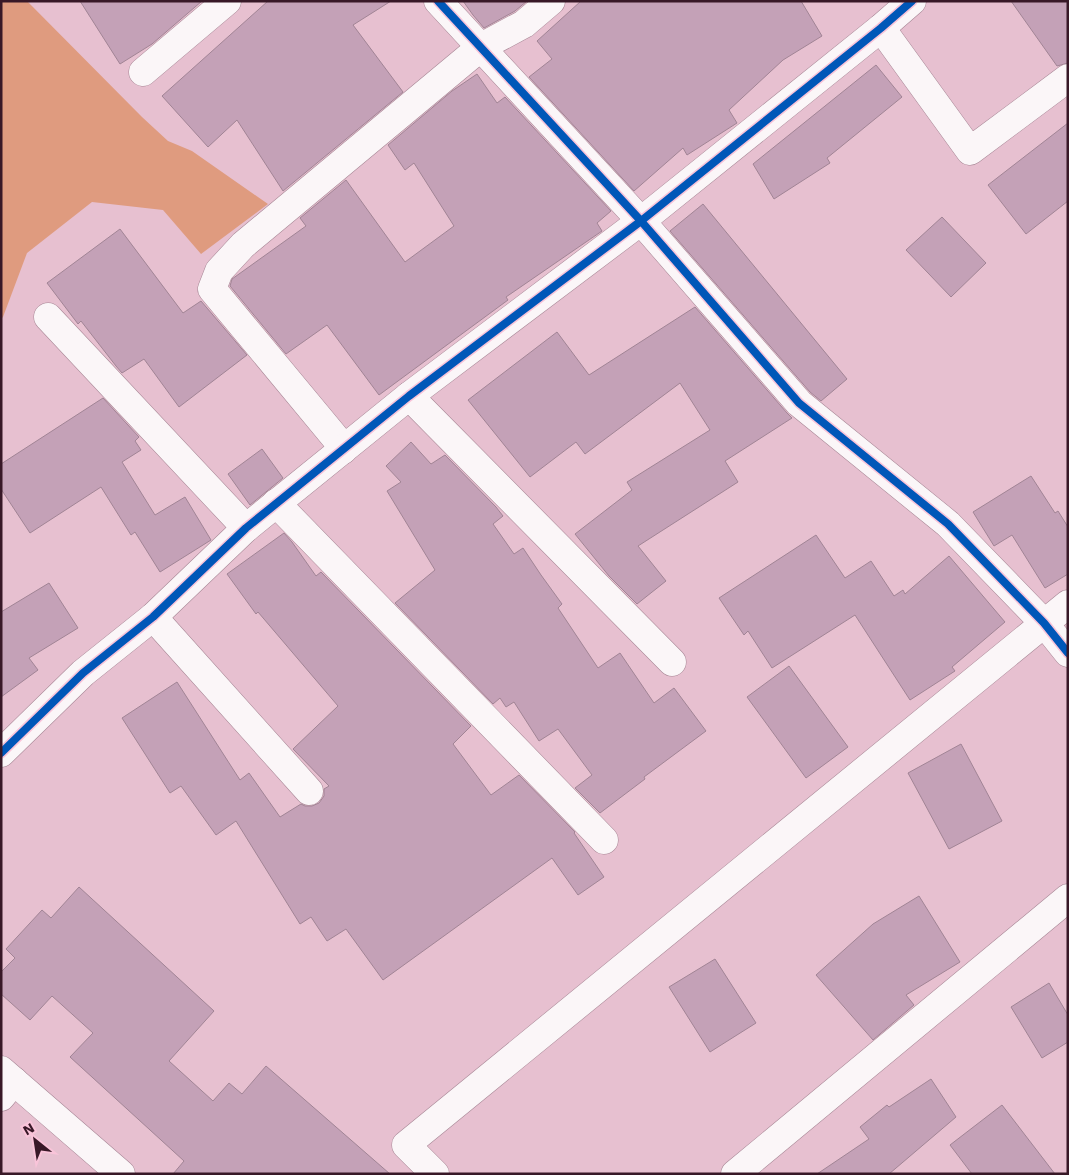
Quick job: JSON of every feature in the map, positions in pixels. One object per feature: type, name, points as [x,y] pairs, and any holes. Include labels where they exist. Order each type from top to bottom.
[{"type":"street","points":[[143,72],[227,1]]},
{"type":"street","points":[[438,1],[641,221],[799,403],[948,524],[1044,623],[1068,653]]},
{"type":"street","points":[[343,450],[212,289],[219,271],[243,245],[481,47],[524,24],[551,1]]},
{"type":"street","points":[[3,746],[83,673],[154,617],[246,528],[276,503],[409,396],[641,221],[912,1]]},
{"type":"street","points":[[881,28],[970,151],[1068,78]]},
{"type":"street","points":[[48,317],[246,528]]},
{"type":"street","points":[[409,396],[672,662]]},
{"type":"street","points":[[276,503],[604,840]]},
{"type":"street","points":[[435,1174],[406,1145],[1068,604]]},
{"type":"street","points":[[154,617],[309,791]]},
{"type":"street","points":[[735,1174],[1068,898]]},
{"type":"street","points":[[6,1083],[121,1174]]},
{"type":"shaded area","points":[[1,1],[27,1],[168,141],[192,151],[268,204],[201,254],[163,210],[92,202],[27,253],[1,319]]},
{"type":"building","points":[[80,1],[202,1],[152,44],[120,64]]},
{"type":"building","points":[[268,1],[391,1],[353,25],[403,92],[283,191],[237,120],[208,147],[162,96]]},
{"type":"building","points":[[463,1],[527,1],[515,11],[484,28]]},
{"type":"building","points":[[581,1],[801,1],[822,36],[783,60],[729,110],[737,123],[687,155],[683,148],[634,191],[529,77],[552,59],[537,41]]},
{"type":"building","points":[[1011,1],[1068,1],[1068,63],[1057,66]]},
{"type":"building","points":[[876,65],[902,97],[827,158],[830,163],[774,199],[753,164]]},
{"type":"building","points":[[477,74],[497,103],[505,97],[611,211],[597,223],[602,231],[506,297],[508,300],[379,395],[327,325],[286,354],[230,286],[232,279],[306,226],[300,218],[346,180],[405,262],[454,226],[414,163],[405,170],[388,145],[452,91]]},
{"type":"building","points":[[1068,123],[1068,201],[1026,234],[988,185]]},
{"type":"building","points":[[703,204],[847,379],[821,401],[810,392],[670,231]]},
{"type":"building","points":[[942,217],[986,263],[951,297],[906,250]]},
{"type":"building","points":[[120,229],[183,313],[201,301],[247,355],[179,407],[144,359],[122,373],[81,321],[78,324],[47,283]]},
{"type":"building","points":[[695,307],[792,418],[725,461],[738,482],[638,546],[666,581],[637,604],[609,576],[575,534],[632,490],[627,482],[710,430],[680,383],[585,454],[576,442],[530,477],[468,400],[557,332],[589,375]]},
{"type":"building","points":[[103,398],[139,437],[135,441],[141,450],[122,462],[155,515],[185,497],[211,540],[160,572],[135,532],[131,535],[101,487],[30,533],[1,489],[1,464]]},
{"type":"building","points":[[411,442],[431,464],[445,455],[496,507],[503,516],[493,524],[514,554],[523,548],[562,604],[558,608],[598,668],[620,653],[654,703],[674,688],[706,731],[644,777],[645,779],[600,813],[575,788],[592,775],[558,729],[539,741],[514,702],[506,707],[500,698],[493,704],[395,603],[435,570],[387,491],[401,482],[386,466]]},
{"type":"building","points":[[262,449],[283,478],[250,505],[228,474]]},
{"type":"building","points":[[1031,476],[1055,513],[1058,511],[1068,527],[1068,574],[1045,588],[1012,535],[994,546],[973,512]]},
{"type":"building","points":[[284,533],[316,576],[321,572],[471,726],[453,744],[491,795],[519,775],[575,832],[604,877],[578,895],[552,858],[383,980],[346,929],[327,941],[311,917],[300,924],[236,821],[216,835],[181,786],[170,793],[122,718],[177,682],[240,780],[249,773],[280,817],[301,804],[312,806],[319,803],[324,796],[324,789],[329,786],[293,749],[338,706],[258,612],[256,614],[227,574]]},
{"type":"building","points":[[816,535],[845,578],[871,561],[894,596],[903,590],[905,594],[949,556],[1005,622],[952,667],[955,671],[910,700],[855,615],[772,668],[748,631],[744,635],[719,598]]},
{"type":"building","points":[[49,583],[78,628],[29,658],[38,670],[1,697],[1,612]]},
{"type":"building","points":[[789,666],[848,747],[806,778],[747,697]]},
{"type":"building","points":[[961,744],[1002,821],[949,849],[908,773]]},
{"type":"building","points":[[79,887],[214,1011],[169,1061],[213,1101],[229,1083],[242,1094],[266,1066],[390,1174],[173,1174],[184,1161],[70,1057],[93,1033],[52,996],[30,1020],[1,994],[1,972],[15,958],[6,949],[42,910],[51,918]]},
{"type":"building","points":[[919,896],[960,962],[906,995],[914,1005],[873,1040],[816,975],[873,924]]},
{"type":"building","points":[[715,959],[756,1023],[710,1052],[669,987]]},
{"type":"building","points":[[1049,983],[1068,1015],[1068,1042],[1042,1058],[1011,1007]]},
{"type":"building","points":[[931,1079],[956,1117],[889,1174],[817,1174],[869,1139],[860,1127],[887,1105],[889,1107]]},
{"type":"building","points":[[1002,1105],[1055,1174],[972,1174],[950,1145]]},
{"type":"cycle path","points":[[438,1],[641,221],[799,403],[948,524],[1044,623],[1068,653]]},
{"type":"cycle path","points":[[1,753],[83,673],[153,617],[246,528],[409,396],[641,221],[912,1]]}]
